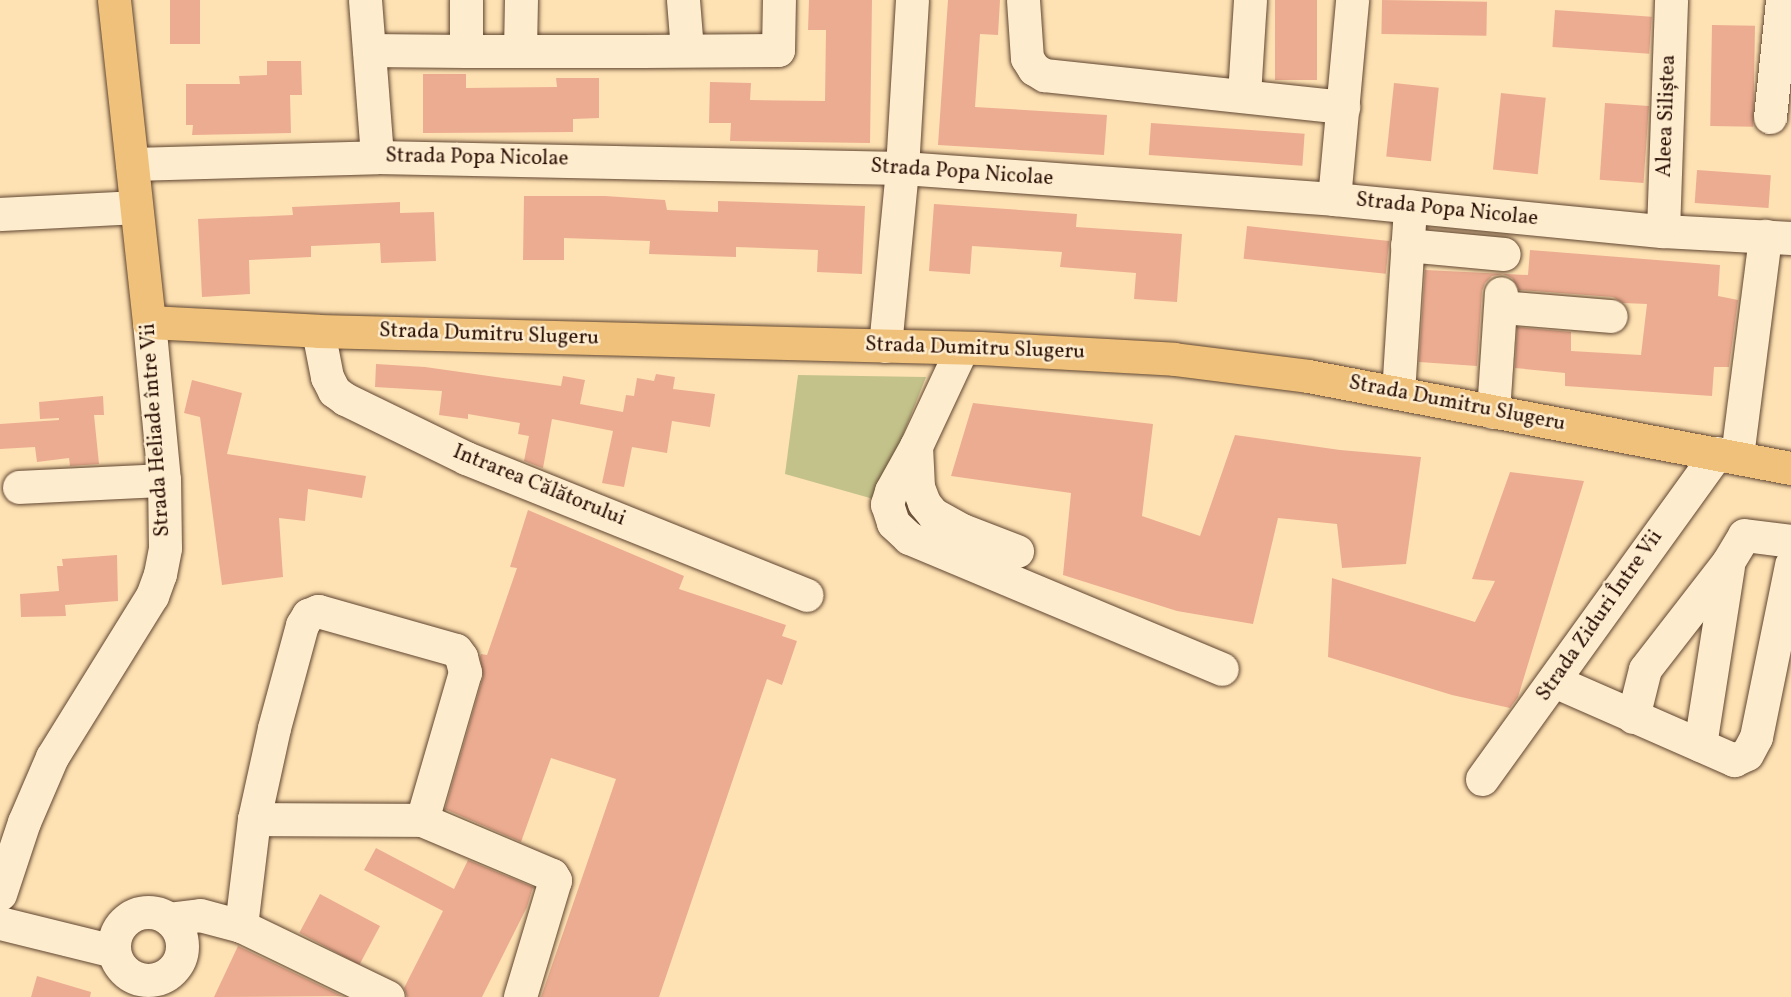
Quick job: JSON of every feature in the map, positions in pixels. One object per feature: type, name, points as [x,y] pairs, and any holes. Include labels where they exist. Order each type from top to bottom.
[{"type":"main road","name":"Strada Heliade între Vii","points":[[114,0],[149,322]]},
{"type":"main road","name":"Strada Dumitru Slugeru","points":[[149,322],[318,331],[962,348],[1118,355],[1238,366],[1398,393],[1791,468]]},
{"type":"street","points":[[365,0],[377,157]]},
{"type":"street","points":[[466,0],[466,51]]},
{"type":"street","points":[[520,51],[521,0]]},
{"type":"street","points":[[683,0],[687,50]]},
{"type":"street","points":[[369,50],[778,50],[779,0]]},
{"type":"street","points":[[885,346],[902,168],[912,0]]},
{"type":"street","points":[[1023,0],[1027,58],[1034,69],[1044,75],[1343,107]]},
{"type":"street","points":[[1244,95],[1250,0]]},
{"type":"street","points":[[1334,199],[1352,0]]},
{"type":"street","name":"Aleea Siliștea","points":[[1663,231],[1671,0]]},
{"type":"street","points":[[1770,117],[1782,0]]},
{"type":"street","name":"Strada Popa Nicolae","points":[[132,164],[377,157],[902,168],[1334,199],[1663,231],[1778,237]]},
{"type":"street","points":[[1398,393],[1410,206]]},
{"type":"street","points":[[0,214],[136,207]]},
{"type":"street","points":[[1493,411],[1507,216]]},
{"type":"street","points":[[1727,455],[1778,237]]},
{"type":"street","points":[[1407,245],[1502,284],[1611,316]]},
{"type":"street","name":"Strada Heliade între Vii","points":[[0,894],[24,822],[52,757],[152,596],[160,574],[165,548],[164,480],[149,322]]},
{"type":"street","name":"Intrarea Călătorului","points":[[318,331],[327,377],[334,390],[345,399],[466,458],[806,595]]},
{"type":"street","points":[[962,348],[916,446],[891,491],[887,504],[889,514],[899,530],[920,542],[1222,669]]},
{"type":"street","points":[[916,446],[918,487],[924,503],[933,514],[962,530],[1017,551]]},
{"type":"street","name":"Strada Ziduri Între Vii","points":[[1482,779],[1727,455]]},
{"type":"street","points":[[19,487],[164,480]]},
{"type":"street","points":[[1633,717],[1645,669],[1728,562],[1744,535],[1791,541]]},
{"type":"street","points":[[1700,745],[1728,562]]},
{"type":"street","points":[[1554,681],[1734,760],[1747,754],[1756,737],[1791,565]]},
{"type":"street","points":[[242,927],[254,819],[274,728],[302,625],[308,615],[318,611],[456,650],[461,657],[465,672],[422,820]]},
{"type":"street","points":[[254,819],[422,820],[552,875],[555,879],[520,997]]},
{"type":"street","points":[[144,912],[157,913],[169,919],[178,929],[182,942],[180,956],[174,968],[154,988],[127,973],[119,964],[114,951],[115,938],[121,926],[131,916],[144,912]]},
{"type":"street","points":[[169,919],[200,915],[242,927],[388,997]]},
{"type":"street","points":[[0,923],[114,951]]},
{"type":"shaded area","points":[[798,375],[926,377],[877,500],[785,474]]},
{"type":"building","points":[[170,0],[200,0],[200,44],[170,44]]},
{"type":"building","points":[[809,0],[872,0],[870,143],[730,141],[731,123],[709,123],[710,82],[751,83],[750,100],[825,101],[826,30],[808,30]]},
{"type":"building","points":[[948,0],[1000,0],[998,35],[980,34],[975,107],[1107,115],[1104,155],[938,145]]},
{"type":"building","points":[[1275,0],[1317,0],[1317,80],[1275,80]]},
{"type":"building","points":[[1382,0],[1487,2],[1486,36],[1381,34]]},
{"type":"building","points":[[1555,10],[1652,17],[1649,54],[1552,47]]},
{"type":"building","points":[[1712,25],[1755,26],[1753,127],[1710,126]]},
{"type":"building","points":[[267,61],[301,61],[302,95],[290,95],[291,133],[192,135],[193,125],[186,125],[186,84],[240,84],[239,76],[267,75]]},
{"type":"building","points":[[423,74],[466,74],[466,88],[557,87],[556,78],[599,78],[599,118],[573,119],[573,132],[423,133]]},
{"type":"building","points":[[1394,83],[1439,88],[1431,161],[1386,157]]},
{"type":"building","points":[[1501,93],[1546,98],[1538,174],[1493,170]]},
{"type":"building","points":[[1605,103],[1649,106],[1644,183],[1600,180]]},
{"type":"building","points":[[1151,123],[1305,134],[1302,166],[1149,155]]},
{"type":"building","points":[[1697,170],[1771,175],[1769,208],[1695,203]]},
{"type":"building","points":[[524,196],[605,196],[665,200],[667,210],[718,212],[718,201],[865,206],[862,274],[817,272],[818,250],[736,247],[736,257],[649,254],[650,241],[564,238],[564,260],[523,260]]},
{"type":"building","points":[[400,202],[400,213],[434,212],[436,261],[381,263],[380,243],[311,246],[311,257],[249,260],[250,294],[202,297],[198,219],[293,215],[292,207]]},
{"type":"building","points":[[934,204],[1077,214],[1076,227],[1182,234],[1177,302],[1134,299],[1136,273],[1060,267],[1062,252],[972,246],[970,274],[929,271]]},
{"type":"building","points":[[1247,226],[1389,241],[1386,274],[1244,259]]},
{"type":"building","points":[[1530,250],[1720,265],[1718,296],[1738,300],[1729,367],[1714,367],[1712,396],[1565,386],[1565,373],[1515,368],[1517,327],[1571,332],[1571,351],[1641,355],[1647,304],[1623,303],[1613,297],[1519,290],[1512,278],[1503,274],[1492,276],[1485,283],[1482,291],[1477,366],[1419,362],[1425,270],[1528,275]]},
{"type":"building","points":[[376,364],[425,367],[561,386],[563,376],[585,380],[580,404],[623,412],[626,395],[634,396],[637,378],[654,381],[656,374],[675,377],[673,389],[715,394],[710,427],[672,421],[667,453],[632,447],[624,487],[602,483],[613,431],[552,419],[543,468],[524,461],[529,436],[518,434],[520,423],[468,414],[468,419],[439,415],[442,391],[375,387]]},
{"type":"building","points":[[192,380],[242,393],[227,454],[366,476],[362,498],[308,489],[305,521],[279,518],[283,577],[222,585],[200,417],[184,413]]},
{"type":"building","points":[[103,396],[104,415],[94,415],[99,464],[70,466],[69,458],[37,462],[35,447],[0,449],[0,424],[59,420],[59,418],[40,419],[39,402]]},
{"type":"building","points":[[973,403],[1153,424],[1142,516],[1200,536],[1235,435],[1340,450],[1421,457],[1406,564],[1342,568],[1337,524],[1278,518],[1253,624],[1177,611],[1063,575],[1071,493],[951,476]]},
{"type":"building","points":[[1510,472],[1584,481],[1518,697],[1510,708],[1452,695],[1328,657],[1332,578],[1475,622],[1495,581],[1472,579]]},
{"type":"building","points":[[528,510],[684,576],[679,589],[786,625],[782,636],[797,641],[782,685],[767,679],[659,997],[541,997],[616,779],[551,758],[521,842],[445,809],[483,677],[480,657],[481,654],[487,655],[517,568],[510,567]]},
{"type":"building","points":[[117,555],[118,601],[65,605],[66,616],[21,617],[20,594],[59,591],[57,566],[63,566],[62,559]]},
{"type":"building","points":[[376,848],[454,889],[468,860],[533,887],[527,907],[482,997],[407,997],[404,988],[443,911],[364,870]]},
{"type":"building","points":[[320,894],[380,926],[359,965],[299,933]]},
{"type":"building","points":[[238,946],[342,996],[214,997]]},
{"type":"building","points":[[37,976],[91,992],[90,997],[31,997]]}]
